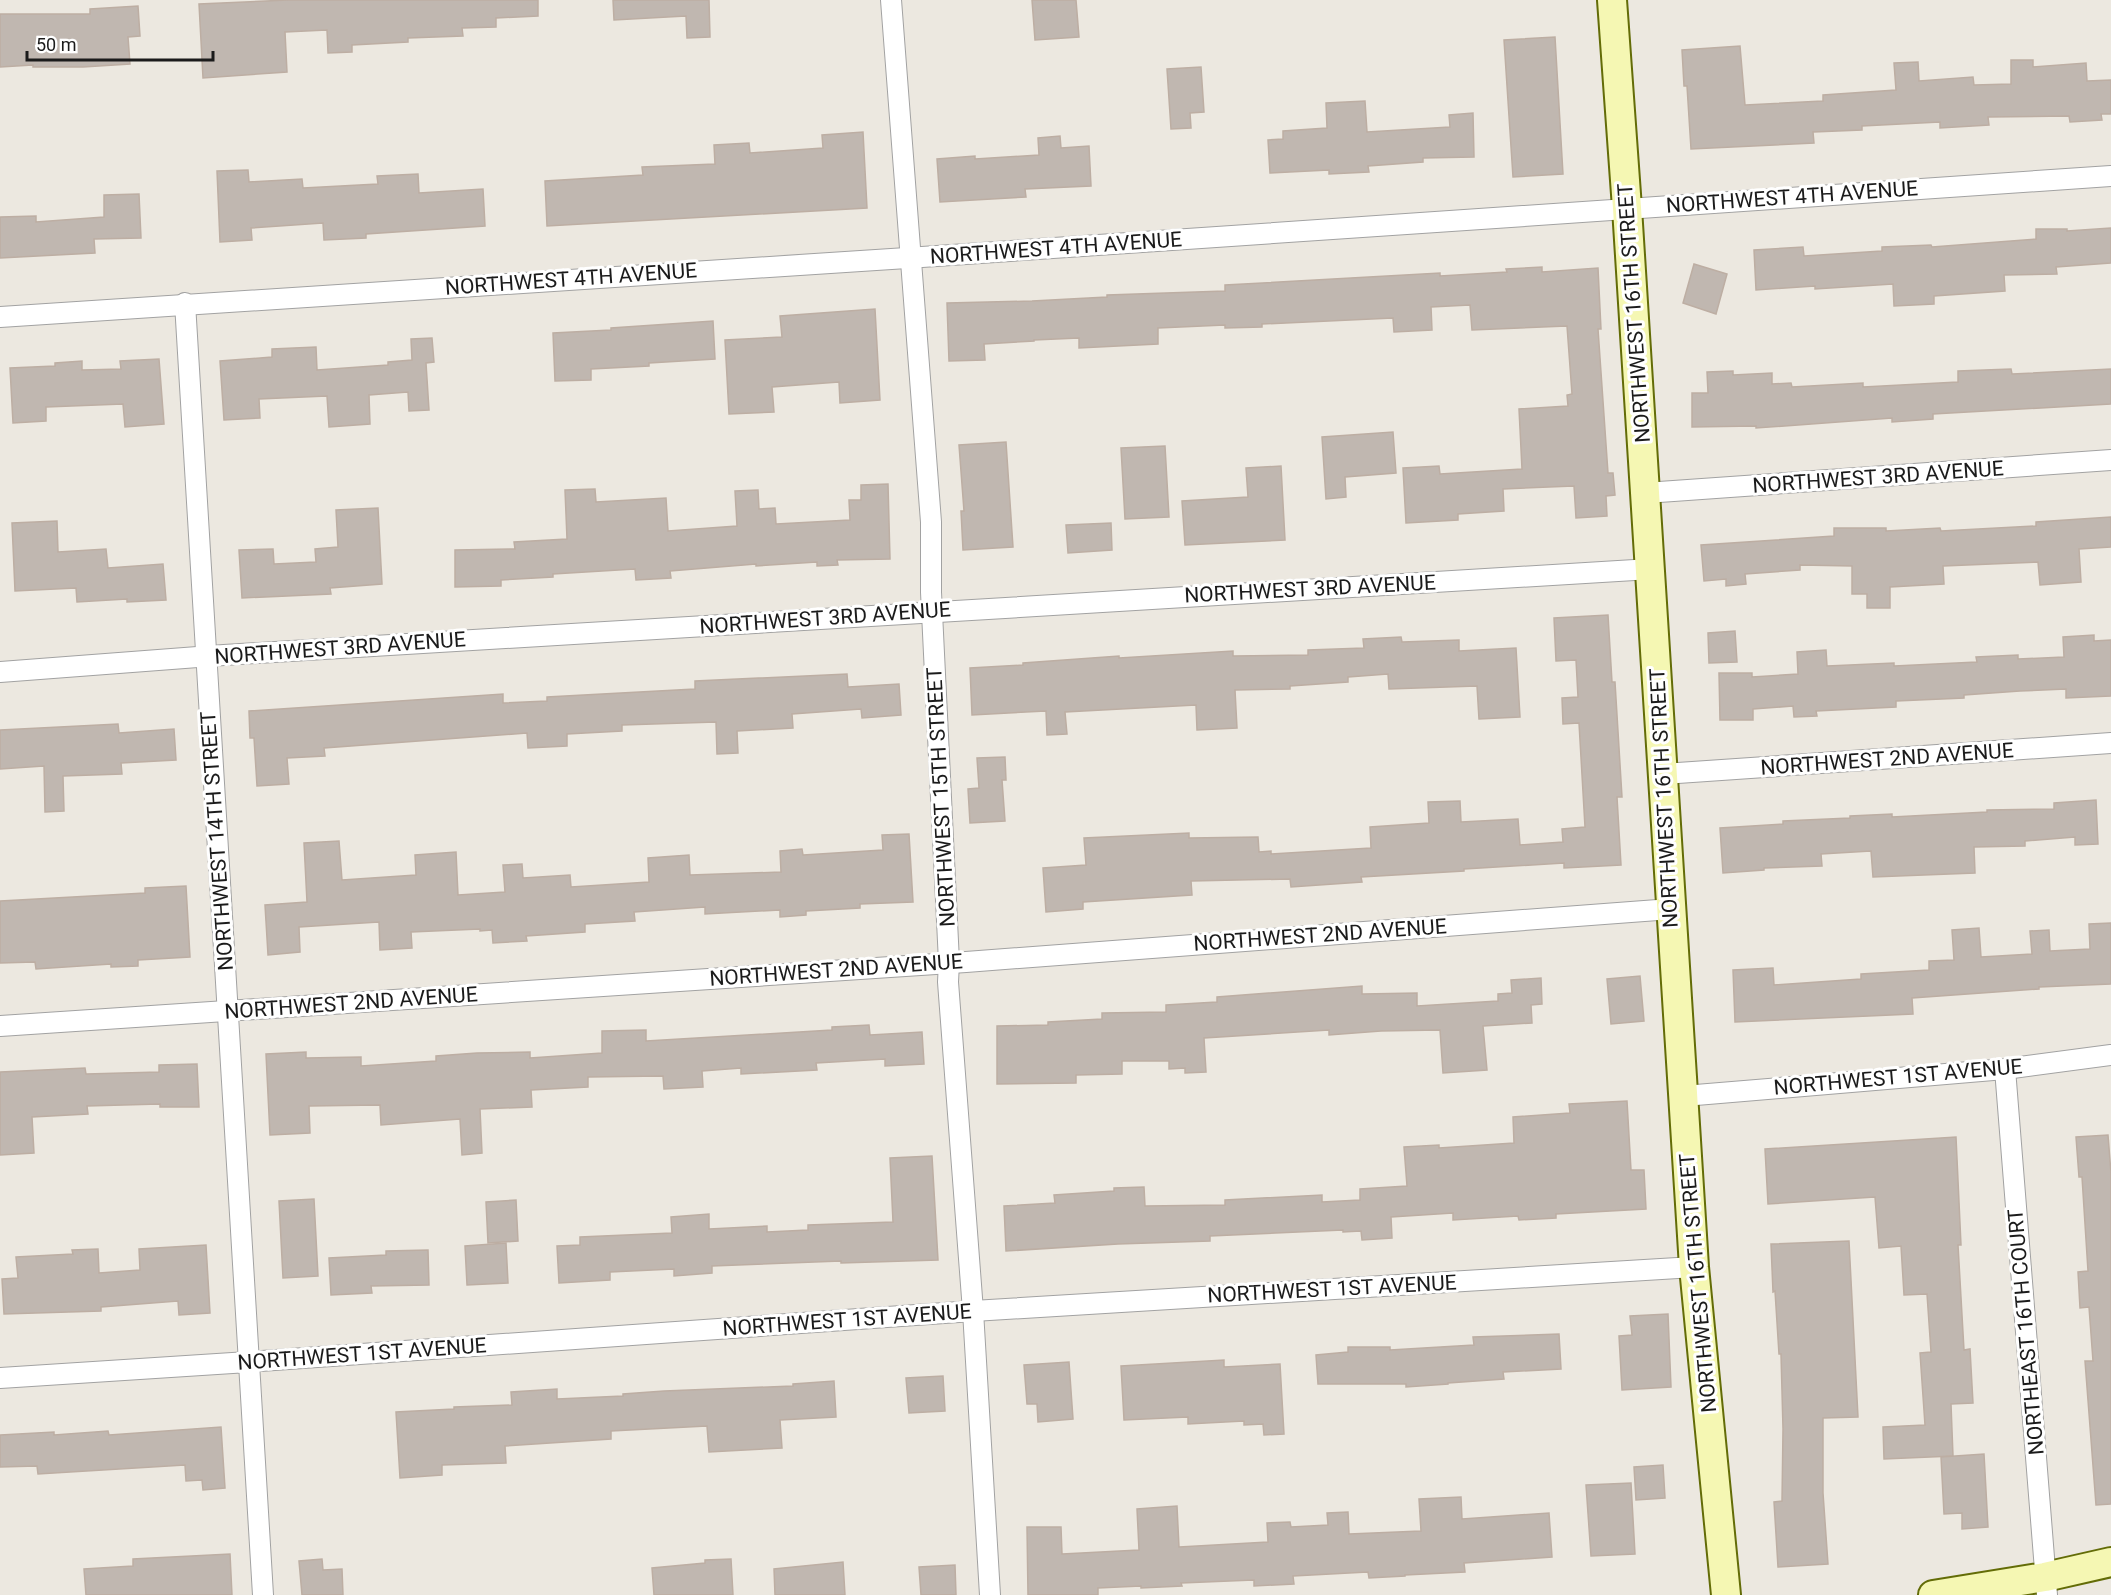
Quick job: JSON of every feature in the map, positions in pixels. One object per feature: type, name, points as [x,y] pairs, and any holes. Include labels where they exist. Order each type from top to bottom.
[{"type":"street","name":"NORTHWEST 15TH STREET","points":[[891,0],[931,522],[932,611],[949,962],[948,982],[973,1311],[990,1595]]},
{"type":"street","name":"NORTHWEST 16TH STREET","points":[[1612,0],[1651,569],[1694,1267],[1726,1595]]},
{"type":"street","name":"NORTHWEST 4TH AVENUE","points":[[0,316],[910,258],[2111,176]]},
{"type":"street","name":"NORTHWEST 14TH STREET","points":[[185,303],[263,1595]]},
{"type":"street","name":"NORTHWEST 3RD AVENUE","points":[[1645,493],[2111,460]]},
{"type":"street","name":"NORTHWEST 3RD AVENUE","points":[[0,672],[205,656],[1651,569]]},
{"type":"street","name":"NORTHWEST 2ND AVENUE","points":[[1663,774],[2111,743]]},
{"type":"street","name":"NORTHWEST 2ND AVENUE","points":[[0,1026],[949,962],[1671,909]]},
{"type":"street","name":"NORTHWEST 1ST AVENUE","points":[[1684,1096],[2005,1069],[2111,1056]]},
{"type":"street","name":"NORTHEAST 16TH COURT","points":[[2005,1069],[2046,1586]]},
{"type":"street","name":"NORTHWEST 1ST AVENUE","points":[[0,1378],[973,1311],[1694,1267]]},
{"type":"street","points":[[1934,1595],[2046,1586],[2111,1563]]},
{"type":"building","points":[[288,0],[538,0],[538,16],[496,18],[496,27],[462,28],[463,36],[408,38],[408,42],[352,45],[352,52],[328,53],[327,30],[285,32],[287,72],[203,78],[199,4]]},
{"type":"building","points":[[613,0],[709,0],[710,37],[687,38],[686,16],[614,20]]},
{"type":"building","points":[[1032,0],[1076,0],[1079,37],[1035,40]]},
{"type":"building","points":[[138,6],[140,36],[128,37],[130,64],[83,67],[33,67],[33,65],[0,67],[0,14],[90,14],[90,9]]},
{"type":"building","points":[[1555,37],[1563,174],[1513,177],[1504,40]]},
{"type":"building","points":[[1740,46],[1745,105],[1823,101],[1823,95],[1896,90],[1894,63],[1918,62],[1919,81],[1973,77],[1974,85],[2011,84],[2011,60],[2033,60],[2033,67],[2086,63],[2087,81],[2111,80],[2111,114],[2101,114],[2102,120],[2070,122],[2069,116],[1988,117],[1989,125],[1940,128],[1940,122],[1862,126],[1862,130],[1813,132],[1814,143],[1691,149],[1682,50]]},
{"type":"building","points":[[1201,67],[1204,112],[1190,113],[1191,128],[1171,129],[1167,69]]},
{"type":"building","points":[[1365,101],[1367,132],[1450,127],[1449,115],[1473,113],[1474,157],[1423,158],[1423,162],[1368,166],[1369,172],[1329,174],[1329,170],[1270,173],[1268,140],[1283,139],[1283,131],[1327,128],[1326,103]]},
{"type":"building","points":[[863,132],[867,208],[547,226],[545,181],[643,175],[642,167],[715,164],[714,145],[749,143],[750,153],[823,148],[822,135]]},
{"type":"building","points":[[1060,136],[1061,148],[1089,146],[1091,186],[1025,189],[1026,197],[940,202],[937,159],[1039,155],[1038,138]]},
{"type":"building","points":[[248,170],[249,182],[302,179],[303,188],[378,184],[377,176],[418,174],[419,193],[483,189],[485,226],[366,234],[366,238],[324,240],[323,223],[251,228],[252,240],[220,242],[217,171]]},
{"type":"building","points":[[139,194],[141,238],[94,239],[95,253],[0,258],[0,217],[36,216],[36,222],[104,217],[104,195]]},
{"type":"building","points":[[2111,228],[2111,263],[2056,267],[2057,274],[2004,275],[2005,291],[1934,296],[1934,304],[1894,306],[1893,284],[1756,290],[1754,250],[1803,247],[1804,256],[1882,251],[1882,247],[1931,245],[1932,247],[2036,239],[2036,229],[2067,229],[2067,231]]},
{"type":"building","points":[[1694,264],[1727,274],[1716,314],[1683,303]]},
{"type":"building","points":[[1542,267],[1542,272],[1598,268],[1601,329],[1598,329],[1608,473],[1613,473],[1615,495],[1606,496],[1607,516],[1576,518],[1574,486],[1503,489],[1504,511],[1458,514],[1458,520],[1406,523],[1403,468],[1439,466],[1440,474],[1522,469],[1519,409],[1568,406],[1567,395],[1572,394],[1567,326],[1472,330],[1470,305],[1431,307],[1432,330],[1394,332],[1393,318],[1262,324],[1262,327],[1225,328],[1225,325],[1158,328],[1158,344],[1079,348],[1079,338],[984,344],[985,360],[949,361],[947,303],[1225,291],[1225,285],[1440,273],[1440,276],[1507,272],[1506,269]]},
{"type":"building","points":[[875,309],[880,400],[840,403],[839,382],[772,387],[774,412],[729,414],[725,340],[782,337],[780,316]]},
{"type":"building","points":[[713,321],[715,359],[591,369],[591,380],[555,381],[553,333]]},
{"type":"building","points":[[432,338],[434,362],[426,363],[429,410],[409,411],[408,392],[369,395],[370,424],[329,427],[327,396],[259,399],[260,418],[224,420],[220,361],[272,357],[272,349],[316,347],[317,370],[388,365],[388,362],[412,360],[411,339]]},
{"type":"building","points":[[159,359],[164,424],[125,427],[123,404],[46,407],[46,421],[13,423],[10,368],[55,366],[55,363],[82,361],[82,370],[121,369],[120,361]]},
{"type":"building","points":[[2011,369],[2012,374],[2111,369],[2111,404],[1933,414],[1933,419],[1892,422],[1892,418],[1756,428],[1756,426],[1692,427],[1692,393],[1708,393],[1707,372],[1733,371],[1733,375],[1772,373],[1772,384],[1791,383],[1792,387],[1863,383],[1863,387],[1958,382],[1958,371]]},
{"type":"building","points":[[1393,432],[1396,473],[1345,477],[1346,497],[1326,499],[1322,437]]},
{"type":"building","points":[[1006,442],[1013,547],[963,550],[961,511],[964,511],[959,445]]},
{"type":"building","points":[[1165,446],[1169,517],[1125,519],[1121,448]]},
{"type":"building","points":[[1281,466],[1285,540],[1185,545],[1182,501],[1248,497],[1246,468]]},
{"type":"building","points":[[888,484],[890,559],[837,560],[838,565],[817,566],[817,562],[756,566],[756,564],[670,571],[671,578],[636,580],[635,569],[553,574],[553,577],[501,580],[501,586],[455,587],[455,550],[515,549],[514,542],[567,539],[565,490],[595,489],[596,502],[666,498],[668,531],[737,526],[735,491],[758,490],[759,509],[775,508],[776,524],[850,520],[849,500],[861,500],[861,485]]},
{"type":"building","points":[[378,508],[382,584],[330,588],[331,594],[242,598],[239,550],[273,549],[274,564],[316,562],[315,549],[338,547],[336,510]]},
{"type":"building","points":[[2111,517],[2111,547],[2079,549],[2081,582],[2040,585],[2038,562],[1943,566],[1944,584],[1890,587],[1890,608],[1867,608],[1867,594],[1852,594],[1852,566],[1800,565],[1800,570],[1745,574],[1746,584],[1726,586],[1726,579],[1704,581],[1701,545],[1834,536],[1834,528],[1886,528],[1886,531],[1940,528],[1941,531],[2036,526],[2036,522]]},
{"type":"building","points":[[57,521],[58,552],[106,549],[108,568],[163,564],[166,600],[127,602],[127,599],[77,602],[76,588],[15,591],[12,523]]},
{"type":"building","points":[[1111,523],[1112,550],[1068,553],[1066,525]]},
{"type":"building","points":[[1608,615],[1612,682],[1615,682],[1622,797],[1617,797],[1621,865],[1564,868],[1564,863],[1464,869],[1464,871],[1361,877],[1362,882],[1291,887],[1290,879],[1191,881],[1192,895],[1083,902],[1083,909],[1046,912],[1043,868],[1086,865],[1084,838],[1189,833],[1189,838],[1258,837],[1259,852],[1271,851],[1271,854],[1371,848],[1370,827],[1429,823],[1428,802],[1460,801],[1461,822],[1518,819],[1520,845],[1563,842],[1562,829],[1585,827],[1579,723],[1563,724],[1562,698],[1578,697],[1576,660],[1556,661],[1554,618]]},
{"type":"building","points":[[1735,631],[1737,662],[1709,663],[1708,633]]},
{"type":"building","points":[[2094,635],[2094,641],[2111,640],[2111,696],[2066,698],[2066,689],[2020,691],[1964,695],[1964,698],[1896,701],[1896,707],[1816,711],[1817,716],[1794,717],[1793,706],[1753,709],[1753,720],[1720,720],[1719,673],[1752,673],[1752,677],[1798,674],[1797,652],[1826,650],[1827,666],[1977,662],[1976,657],[2018,655],[2018,659],[2064,657],[2063,637]]},
{"type":"building","points":[[1401,637],[1402,642],[1459,640],[1459,651],[1516,648],[1520,717],[1479,719],[1477,686],[1389,689],[1388,674],[1348,677],[1348,682],[1290,686],[1290,689],[1235,690],[1237,728],[1197,730],[1196,705],[1065,712],[1067,734],[1047,735],[1046,711],[972,715],[970,668],[1119,656],[1119,658],[1233,651],[1233,656],[1308,655],[1308,650],[1364,648],[1363,639]]},
{"type":"building","points":[[847,674],[848,687],[899,684],[901,715],[862,718],[861,709],[792,714],[793,728],[737,731],[738,753],[717,754],[716,722],[622,725],[622,731],[567,734],[567,746],[528,748],[527,733],[324,748],[325,756],[287,758],[289,784],[257,786],[254,738],[250,738],[249,711],[503,694],[503,703],[547,701],[547,697],[695,689],[695,681]]},
{"type":"building","points":[[118,724],[119,733],[174,729],[176,760],[121,763],[122,774],[63,776],[64,811],[45,812],[44,766],[0,769],[0,730]]},
{"type":"building","points":[[1005,757],[1006,780],[1002,780],[1005,821],[970,823],[968,789],[979,788],[977,758]]},
{"type":"building","points":[[2096,800],[2098,844],[2075,845],[2075,837],[2025,841],[2025,846],[1974,847],[1975,873],[1873,877],[1871,851],[1821,854],[1822,866],[1764,868],[1764,870],[1723,873],[1720,828],[1783,824],[1783,821],[1850,818],[1850,816],[1892,814],[1892,817],[1987,812],[1987,810],[2054,809],[2054,803]]},
{"type":"building","points":[[909,834],[913,902],[860,904],[860,908],[806,911],[806,915],[780,917],[780,910],[705,914],[705,907],[634,912],[635,921],[585,924],[585,932],[526,936],[527,941],[493,943],[492,930],[480,931],[480,929],[411,932],[412,948],[380,950],[379,922],[299,927],[300,952],[268,955],[265,905],[307,902],[304,843],[339,841],[342,880],[416,875],[415,855],[456,852],[458,895],[505,892],[503,865],[522,864],[523,878],[570,875],[571,887],[649,882],[648,858],[689,855],[690,875],[781,872],[780,851],[802,849],[803,855],[883,850],[882,835]]},
{"type":"building","points":[[186,886],[190,957],[138,960],[138,966],[111,967],[111,964],[36,969],[35,962],[0,963],[0,901],[145,893],[145,888]]},
{"type":"building","points":[[2111,923],[2111,984],[2039,987],[2039,989],[1912,998],[1913,1014],[1735,1022],[1733,970],[1773,968],[1774,985],[1861,979],[1861,974],[1929,970],[1929,961],[1954,960],[1952,930],[1979,928],[1981,957],[2032,954],[2030,931],[2049,930],[2050,951],[2090,949],[2089,924]]},
{"type":"building","points":[[1640,976],[1644,1021],[1611,1024],[1607,979]]},
{"type":"building","points":[[1541,978],[1542,1004],[1531,1005],[1532,1023],[1483,1026],[1487,1070],[1443,1073],[1440,1030],[1329,1035],[1329,1030],[1204,1038],[1206,1072],[1185,1073],[1185,1068],[1169,1069],[1169,1061],[1122,1061],[1122,1074],[1076,1075],[1076,1083],[997,1084],[997,1026],[1048,1025],[1048,1022],[1102,1019],[1102,1013],[1166,1012],[1166,1005],[1217,1002],[1217,997],[1362,986],[1362,994],[1417,993],[1417,1006],[1498,1001],[1498,994],[1512,993],[1511,980]]},
{"type":"building","points":[[869,1025],[870,1035],[922,1032],[924,1064],[885,1066],[885,1059],[816,1063],[817,1070],[741,1074],[741,1068],[702,1071],[703,1087],[664,1089],[663,1076],[588,1077],[588,1087],[531,1090],[532,1107],[480,1109],[482,1153],[462,1155],[460,1119],[381,1125],[380,1105],[309,1106],[310,1133],[270,1135],[266,1054],[306,1052],[306,1058],[361,1057],[361,1066],[436,1061],[436,1056],[477,1053],[530,1052],[530,1058],[602,1053],[602,1031],[646,1030],[646,1041],[832,1030],[832,1027]]},
{"type":"building","points":[[197,1064],[199,1107],[160,1107],[160,1104],[87,1106],[88,1114],[32,1117],[34,1153],[0,1155],[0,1072],[85,1068],[86,1074],[159,1072],[159,1065]]},
{"type":"building","points":[[1627,1101],[1631,1170],[1644,1170],[1646,1209],[1556,1214],[1556,1218],[1519,1220],[1518,1216],[1453,1220],[1453,1213],[1391,1217],[1392,1238],[1362,1240],[1361,1231],[1343,1232],[1343,1230],[1210,1236],[1210,1241],[1006,1251],[1004,1206],[1055,1203],[1054,1195],[1144,1187],[1145,1206],[1225,1205],[1225,1200],[1322,1195],[1322,1202],[1360,1200],[1360,1189],[1407,1186],[1404,1147],[1439,1145],[1439,1148],[1514,1143],[1513,1117],[1570,1113],[1569,1104]]},
{"type":"building","points":[[2108,1135],[2111,1173],[2111,1504],[2096,1505],[2085,1361],[2093,1361],[2089,1307],[2080,1308],[2078,1272],[2088,1271],[2082,1177],[2079,1177],[2076,1137]]},
{"type":"building","points":[[1956,1137],[1961,1245],[1958,1245],[1964,1350],[1970,1349],[1973,1403],[1951,1404],[1953,1456],[1884,1459],[1883,1427],[1925,1425],[1920,1353],[1931,1352],[1927,1294],[1904,1295],[1901,1246],[1879,1248],[1875,1197],[1768,1204],[1765,1149]]},
{"type":"building","points":[[932,1156],[938,1260],[712,1266],[712,1273],[674,1276],[674,1269],[610,1272],[610,1280],[559,1283],[557,1246],[580,1245],[580,1237],[672,1233],[671,1217],[709,1214],[709,1229],[767,1226],[767,1232],[808,1230],[808,1225],[893,1222],[890,1158]]},
{"type":"building","points":[[314,1199],[318,1276],[283,1278],[279,1201]]},
{"type":"building","points":[[516,1200],[518,1241],[488,1243],[486,1202]]},
{"type":"building","points":[[1849,1241],[1858,1417],[1823,1418],[1823,1493],[1828,1564],[1778,1567],[1774,1502],[1782,1501],[1783,1429],[1781,1354],[1779,1354],[1775,1291],[1773,1292],[1771,1244]]},
{"type":"building","points":[[506,1243],[508,1283],[467,1285],[465,1246]]},
{"type":"building","points":[[206,1245],[210,1313],[179,1315],[178,1301],[101,1307],[101,1311],[4,1314],[2,1279],[18,1278],[16,1257],[73,1254],[72,1250],[98,1249],[99,1273],[140,1270],[139,1249]]},
{"type":"building","points":[[428,1250],[429,1285],[371,1286],[372,1293],[331,1295],[329,1258],[386,1255],[386,1251]]},
{"type":"building","points":[[1668,1314],[1671,1387],[1622,1390],[1619,1336],[1632,1335],[1630,1316]]},
{"type":"building","points":[[1559,1334],[1561,1369],[1503,1372],[1504,1379],[1406,1387],[1406,1384],[1318,1384],[1316,1355],[1348,1352],[1348,1347],[1390,1347],[1390,1350],[1474,1345],[1473,1337]]},
{"type":"building","points":[[1224,1360],[1224,1367],[1280,1364],[1284,1434],[1264,1435],[1263,1424],[1244,1425],[1244,1421],[1188,1424],[1188,1417],[1124,1420],[1121,1366]]},
{"type":"building","points":[[1069,1362],[1073,1419],[1038,1422],[1037,1404],[1027,1404],[1024,1365]]},
{"type":"building","points":[[943,1376],[945,1411],[909,1413],[906,1378]]},
{"type":"building","points":[[834,1381],[836,1417],[780,1420],[782,1448],[709,1452],[707,1426],[611,1431],[611,1439],[505,1446],[506,1463],[442,1465],[442,1475],[400,1478],[396,1412],[512,1405],[511,1392],[557,1389],[557,1399],[623,1396],[623,1394],[664,1391],[793,1386],[793,1384]]},
{"type":"building","points":[[221,1427],[225,1488],[203,1490],[202,1480],[186,1481],[185,1465],[38,1474],[37,1466],[0,1467],[0,1435],[54,1432],[54,1435],[108,1431],[109,1435]]},
{"type":"building","points":[[1984,1454],[1988,1527],[1962,1529],[1962,1513],[1944,1514],[1941,1457]]},
{"type":"building","points":[[1663,1465],[1665,1498],[1636,1500],[1634,1467]]},
{"type":"building","points":[[1631,1483],[1635,1554],[1591,1556],[1586,1485]]},
{"type":"building","points":[[1461,1497],[1462,1519],[1549,1513],[1552,1557],[1464,1563],[1465,1572],[1369,1578],[1368,1572],[1293,1576],[1294,1584],[1254,1586],[1254,1580],[1181,1583],[1182,1586],[1098,1588],[1098,1595],[1028,1595],[1027,1527],[1061,1527],[1062,1554],[1139,1550],[1137,1509],[1177,1506],[1179,1547],[1268,1542],[1267,1523],[1290,1522],[1291,1527],[1328,1525],[1327,1513],[1348,1512],[1349,1534],[1421,1531],[1419,1499]]},
{"type":"building","points":[[230,1554],[232,1595],[86,1595],[84,1569],[133,1566],[133,1559]]},
{"type":"building","points":[[322,1559],[323,1570],[342,1569],[343,1595],[302,1595],[299,1561]]},
{"type":"building","points":[[731,1559],[733,1595],[654,1595],[652,1568],[705,1563],[705,1560]]},
{"type":"building","points":[[843,1562],[845,1595],[775,1595],[774,1569]]},
{"type":"building","points":[[955,1565],[956,1595],[921,1595],[919,1567]]}]
